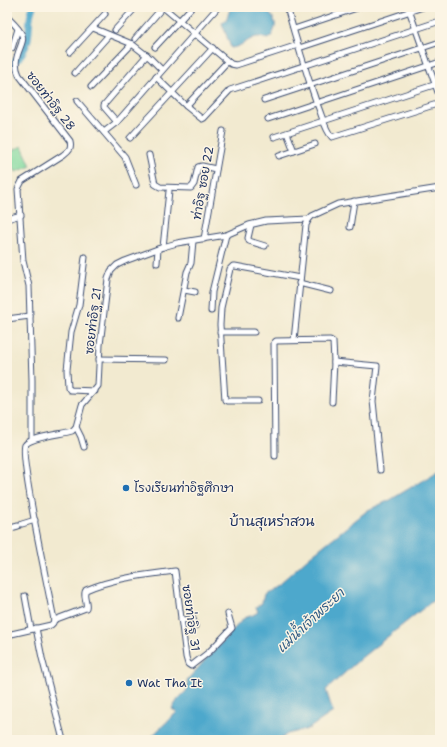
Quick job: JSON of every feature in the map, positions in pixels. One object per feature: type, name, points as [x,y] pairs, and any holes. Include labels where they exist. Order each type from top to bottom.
[{"type":"street","points":[[115,30],[136,7]]},
{"type":"street","points":[[135,39],[163,7],[228,62],[236,65],[409,9],[423,7]]},
{"type":"street","points":[[155,47],[192,7]]},
{"type":"street","points":[[104,132],[117,122],[218,7]]},
{"type":"street","points":[[297,7],[287,8],[304,66],[323,121],[329,135],[332,137],[437,104],[440,99],[437,83],[428,66],[409,9]]},
{"type":"street","points":[[294,29],[360,7]]},
{"type":"street","points":[[70,52],[105,14]]},
{"type":"street","points":[[7,17],[18,29],[12,48]]},
{"type":"street","points":[[156,77],[200,118],[204,118],[230,90],[437,22]]},
{"type":"street","points":[[92,28],[132,44],[147,55],[162,70]]},
{"type":"street","name":"ซอยท่าอิฐ 28","points":[[18,29],[22,34],[23,40],[16,57],[18,75],[68,138],[71,145],[68,151],[20,184],[18,189],[23,261],[28,286],[30,316],[32,440]]},
{"type":"street","points":[[75,73],[109,35]]},
{"type":"street","points":[[264,100],[440,42]]},
{"type":"street","points":[[91,88],[132,44]]},
{"type":"street","points":[[130,138],[213,48]]},
{"type":"street","points":[[117,122],[104,108],[104,105],[147,55]]},
{"type":"street","points":[[186,106],[228,62]]},
{"type":"street","points":[[268,119],[440,62]]},
{"type":"street","points":[[274,137],[437,83]]},
{"type":"street","points":[[77,101],[127,160],[136,185]]},
{"type":"street","name":"ท่าอิฐ ซอย 22","points":[[204,239],[223,131]]},
{"type":"street","points":[[287,133],[294,151]]},
{"type":"street","points":[[279,156],[315,144]]},
{"type":"street","points":[[149,154],[155,184],[160,186],[191,188],[194,184],[198,167],[202,166],[216,169]]},
{"type":"street","name":"ซอยท่าอิฐ 21","points":[[95,391],[98,386],[99,359],[108,278],[111,271],[117,265],[160,248],[226,235],[266,221],[309,219],[312,216],[338,204],[440,188]]},
{"type":"street","points":[[157,263],[169,191]]},
{"type":"street","points":[[350,227],[354,202]]},
{"type":"street","points":[[7,219],[21,215]]},
{"type":"street","points":[[294,340],[299,281],[306,225],[309,219]]},
{"type":"street","points":[[251,225],[248,238],[249,241],[265,246]]},
{"type":"street","points":[[211,310],[212,292],[226,235]]},
{"type":"street","points":[[178,318],[187,272],[191,263],[193,241]]},
{"type":"street","points":[[85,257],[79,305],[72,332],[67,370],[68,385],[70,390],[73,391],[95,391]]},
{"type":"street","points":[[258,401],[225,400],[220,332],[222,308],[230,269],[233,266],[299,281],[331,291]]},
{"type":"street","points":[[184,290],[195,292]]},
{"type":"street","points":[[7,319],[30,316]]},
{"type":"street","points":[[220,332],[254,332]]},
{"type":"street","points":[[275,456],[274,343],[276,341],[330,340],[333,342],[334,362],[332,402]]},
{"type":"street","points":[[99,359],[166,360]]},
{"type":"street","points":[[334,362],[377,366],[373,400],[380,470]]},
{"type":"street","points":[[7,635],[51,625],[54,620],[30,496],[24,451],[26,445],[32,440],[72,431],[76,427],[82,405],[95,391]]},
{"type":"street","points":[[76,427],[84,446]]},
{"type":"street","points":[[7,528],[35,520]]},
{"type":"street","name":"ซอยท่าอิฐ 31","points":[[54,620],[86,608],[87,606],[84,594],[86,590],[102,584],[132,577],[175,571],[186,657],[188,664],[191,666],[209,652],[232,628],[228,614]]},
{"type":"street","points":[[25,596],[63,740]]},
{"type":"street","points":[[181,620],[192,619],[195,626]]},
{"type":"green space","points":[[22,146],[31,166],[16,172],[7,153]]},
{"type":"water","points":[[231,7],[263,7],[275,21],[275,29],[269,39],[256,37],[231,48],[222,23],[226,20]]},
{"type":"water","name":"แม่น้ำเจ้าพระยา","points":[[440,470],[440,595],[361,658],[326,690],[333,712],[308,729],[287,734],[280,740],[148,740],[177,712],[172,709],[178,699],[188,689],[187,680],[244,618],[258,612],[256,607],[262,603],[264,594],[278,585],[308,558],[368,510],[390,500]]},
{"type":"waterway","points":[[7,71],[25,48],[29,35],[30,15],[33,7]]},
{"type":"place","name":"โรงเรียนท่าอิฐศึกษา","points":[[126,488]]},
{"type":"place","name":"Wat Tha It","points":[[129,683]]},
{"type":"district","name":"บ้านสุเหร่าสวน","points":[[272,521]]}]
